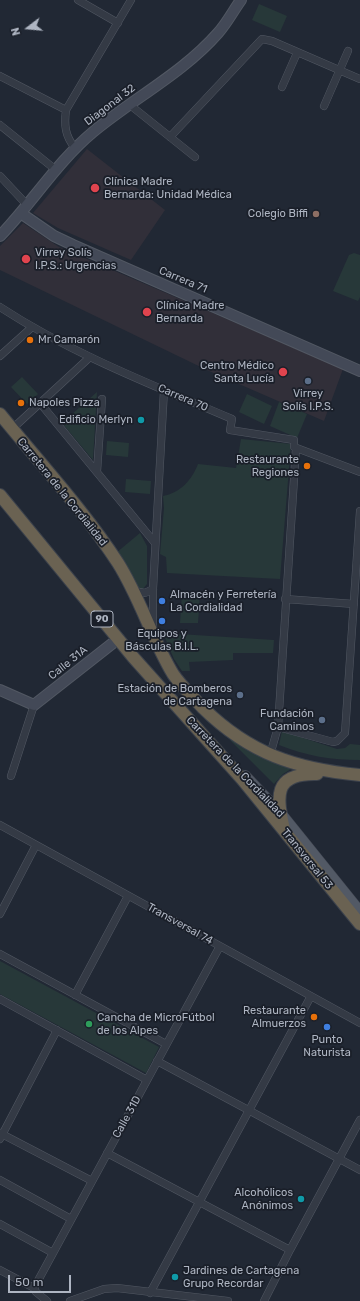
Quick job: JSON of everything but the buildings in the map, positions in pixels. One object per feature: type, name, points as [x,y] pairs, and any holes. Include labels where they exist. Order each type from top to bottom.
[{"type":"highway","name":"Carretera de la Cordialidad","points":[[0,414],[93,529],[118,563],[134,591],[174,675],[198,702],[230,732],[270,755],[300,766],[360,775]]},
{"type":"highway","name":"Carretera de la Cordialidad","points":[[0,496],[118,639],[208,739]]},
{"type":"highway","name":"Transversal 53","points":[[208,739],[360,924]]},
{"type":"highway","points":[[284,831],[278,799],[280,790],[294,777],[310,774],[346,774]]},
{"type":"main road","name":"Carretera de la Cordialidad","points":[[208,739],[251,781],[281,814],[360,912]]},
{"type":"street","points":[[78,0],[118,23]]},
{"type":"street","points":[[75,148],[66,133],[64,124],[66,110],[131,0]]},
{"type":"street","name":"Diagonal 32","points":[[0,236],[25,210],[75,148],[92,132],[181,68],[198,54],[219,32],[241,0]]},
{"type":"street","points":[[170,137],[260,40],[268,40],[360,79]]},
{"type":"street","points":[[324,106],[348,51]]},
{"type":"street","points":[[282,87],[297,53]]},
{"type":"street","points":[[0,76],[66,110]]},
{"type":"street","points":[[130,105],[195,157]]},
{"type":"street","points":[[0,125],[56,170]]},
{"type":"street","points":[[0,176],[25,210]]},
{"type":"street","name":"Carrera 71","points":[[25,210],[49,233],[73,245],[360,371]]},
{"type":"street","name":"Carrera 70","points":[[0,308],[31,328],[90,357],[232,419],[230,430],[294,440],[294,446],[296,448],[360,472]]},
{"type":"street","points":[[0,356],[31,328]]},
{"type":"street","points":[[12,429],[90,357]]},
{"type":"street","points":[[153,633],[155,543],[164,390]]},
{"type":"street","points":[[96,472],[102,399]]},
{"type":"street","points":[[40,403],[155,543]]},
{"type":"street","points":[[270,755],[278,727],[285,599],[296,448]]},
{"type":"street","points":[[278,727],[328,741],[337,742],[345,733],[356,624],[354,604],[360,511]]},
{"type":"street","points":[[134,591],[145,593],[153,588]]},
{"type":"street","points":[[285,599],[354,604]]},
{"type":"street","name":"Calle 31A","points":[[34,706],[118,639]]},
{"type":"street","points":[[0,690],[34,706],[11,776]]},
{"type":"street","name":"Transversal 74","points":[[0,825],[360,1022]]},
{"type":"street","points":[[0,914],[36,845]]},
{"type":"street","points":[[75,995],[128,896]]},
{"type":"street","name":"Calle 31D","points":[[34,1288],[220,946]]},
{"type":"street","points":[[0,954],[166,1044]]},
{"type":"street","points":[[150,1293],[311,996]]},
{"type":"street","points":[[0,999],[147,1080]]},
{"type":"street","points":[[57,1030],[1,1135],[92,1181]]},
{"type":"street","points":[[157,1061],[360,1170]]},
{"type":"street","points":[[264,1301],[360,1120]]},
{"type":"street","points":[[107,1153],[290,1250]]},
{"type":"street","points":[[0,1180],[71,1219]]},
{"type":"street","points":[[0,1224],[53,1253]]},
{"type":"street","points":[[0,1270],[34,1288],[47,1301]]},
{"type":"street","points":[[70,1301],[104,1289],[116,1288],[228,1301]]},
{"type":"shaded area","points":[[259,4],[287,16],[280,32],[252,20]]},
{"type":"shaded area","name":"Clínica Madre Bernarda: Unidad Médica","points":[[87,149],[165,210],[131,260],[58,228],[33,213]]},
{"type":"shaded area","points":[[23,223],[59,247],[343,369],[324,421],[209,371],[0,270],[0,246]]},
{"type":"shaded area","points":[[354,253],[360,255],[360,297],[358,301],[333,291],[349,255]]},
{"type":"shaded area","points":[[22,377],[38,394],[27,404],[11,387]]},
{"type":"shaded area","points":[[97,392],[93,460],[62,423]]},
{"type":"shaded area","points":[[247,394],[272,406],[264,424],[239,412]]},
{"type":"shaded area","points":[[279,402],[307,414],[297,438],[270,426]]},
{"type":"shaded area","points":[[241,439],[291,444],[280,579],[167,573],[166,557],[160,554],[164,508],[163,496],[175,492],[185,485],[198,464],[236,468]]},
{"type":"shaded area","points":[[107,441],[129,443],[128,457],[106,455]]},
{"type":"shaded area","points":[[126,479],[151,481],[150,494],[125,492]]},
{"type":"shaded area","points":[[140,533],[147,546],[147,584],[142,590],[138,589],[116,553]]},
{"type":"shaded area","points":[[182,593],[200,594],[198,623],[180,623]]},
{"type":"shaded area","points":[[163,633],[274,640],[273,653],[233,653],[233,660],[189,662],[190,671],[182,671],[174,659]]},
{"type":"shaded area","points":[[282,731],[337,749],[345,748],[350,744],[360,745],[360,760],[319,757],[289,749],[279,745]]},
{"type":"shaded area","points":[[229,739],[291,769],[283,774],[274,784]]},
{"type":"shaded area","points":[[0,961],[159,1047],[146,1073],[0,994]]},
{"type":"place","name":"Clínica Madre Bernarda: Unidad Médica","points":[[95,188]]},
{"type":"place","name":"Colegio Biffi","points":[[316,214]]},
{"type":"place","name":"Virrey Solís I.P.S.: Urgencias","points":[[26,259]]},
{"type":"place","name":"Clínica Madre Bernarda","points":[[147,312]]},
{"type":"place","name":"Mr Camarón","points":[[30,340]]},
{"type":"place","name":"Centro Médico Santa Lucía","points":[[283,372]]},
{"type":"place","name":"Virrey Solís I.P.S.","points":[[308,381]]},
{"type":"place","name":"Napoles Pizza","points":[[21,403]]},
{"type":"place","name":"Edificio Merlyn","points":[[141,420]]},
{"type":"place","name":"Restaurante Regiones","points":[[307,466]]},
{"type":"place","name":"Almacén y Ferretería La Cordialidad","points":[[162,601]]},
{"type":"place","name":"Equipos y Básculas B.I.L.","points":[[162,621]]},
{"type":"place","name":"Estación de Bomberos de Cartagena","points":[[240,695]]},
{"type":"place","name":"Fundación Caminos","points":[[322,720]]},
{"type":"place","name":"Restaurante Almuerzos","points":[[314,1017]]},
{"type":"place","name":"Cancha de MicroFútbol de los Alpes","points":[[89,1024]]},
{"type":"place","name":"Punto Naturista","points":[[327,1027]]},
{"type":"place","name":"Alcohólicos Anónimos","points":[[301,1199]]},
{"type":"place","name":"Jardines de Cartagena Grupo Recordar","points":[[175,1277]]}]
